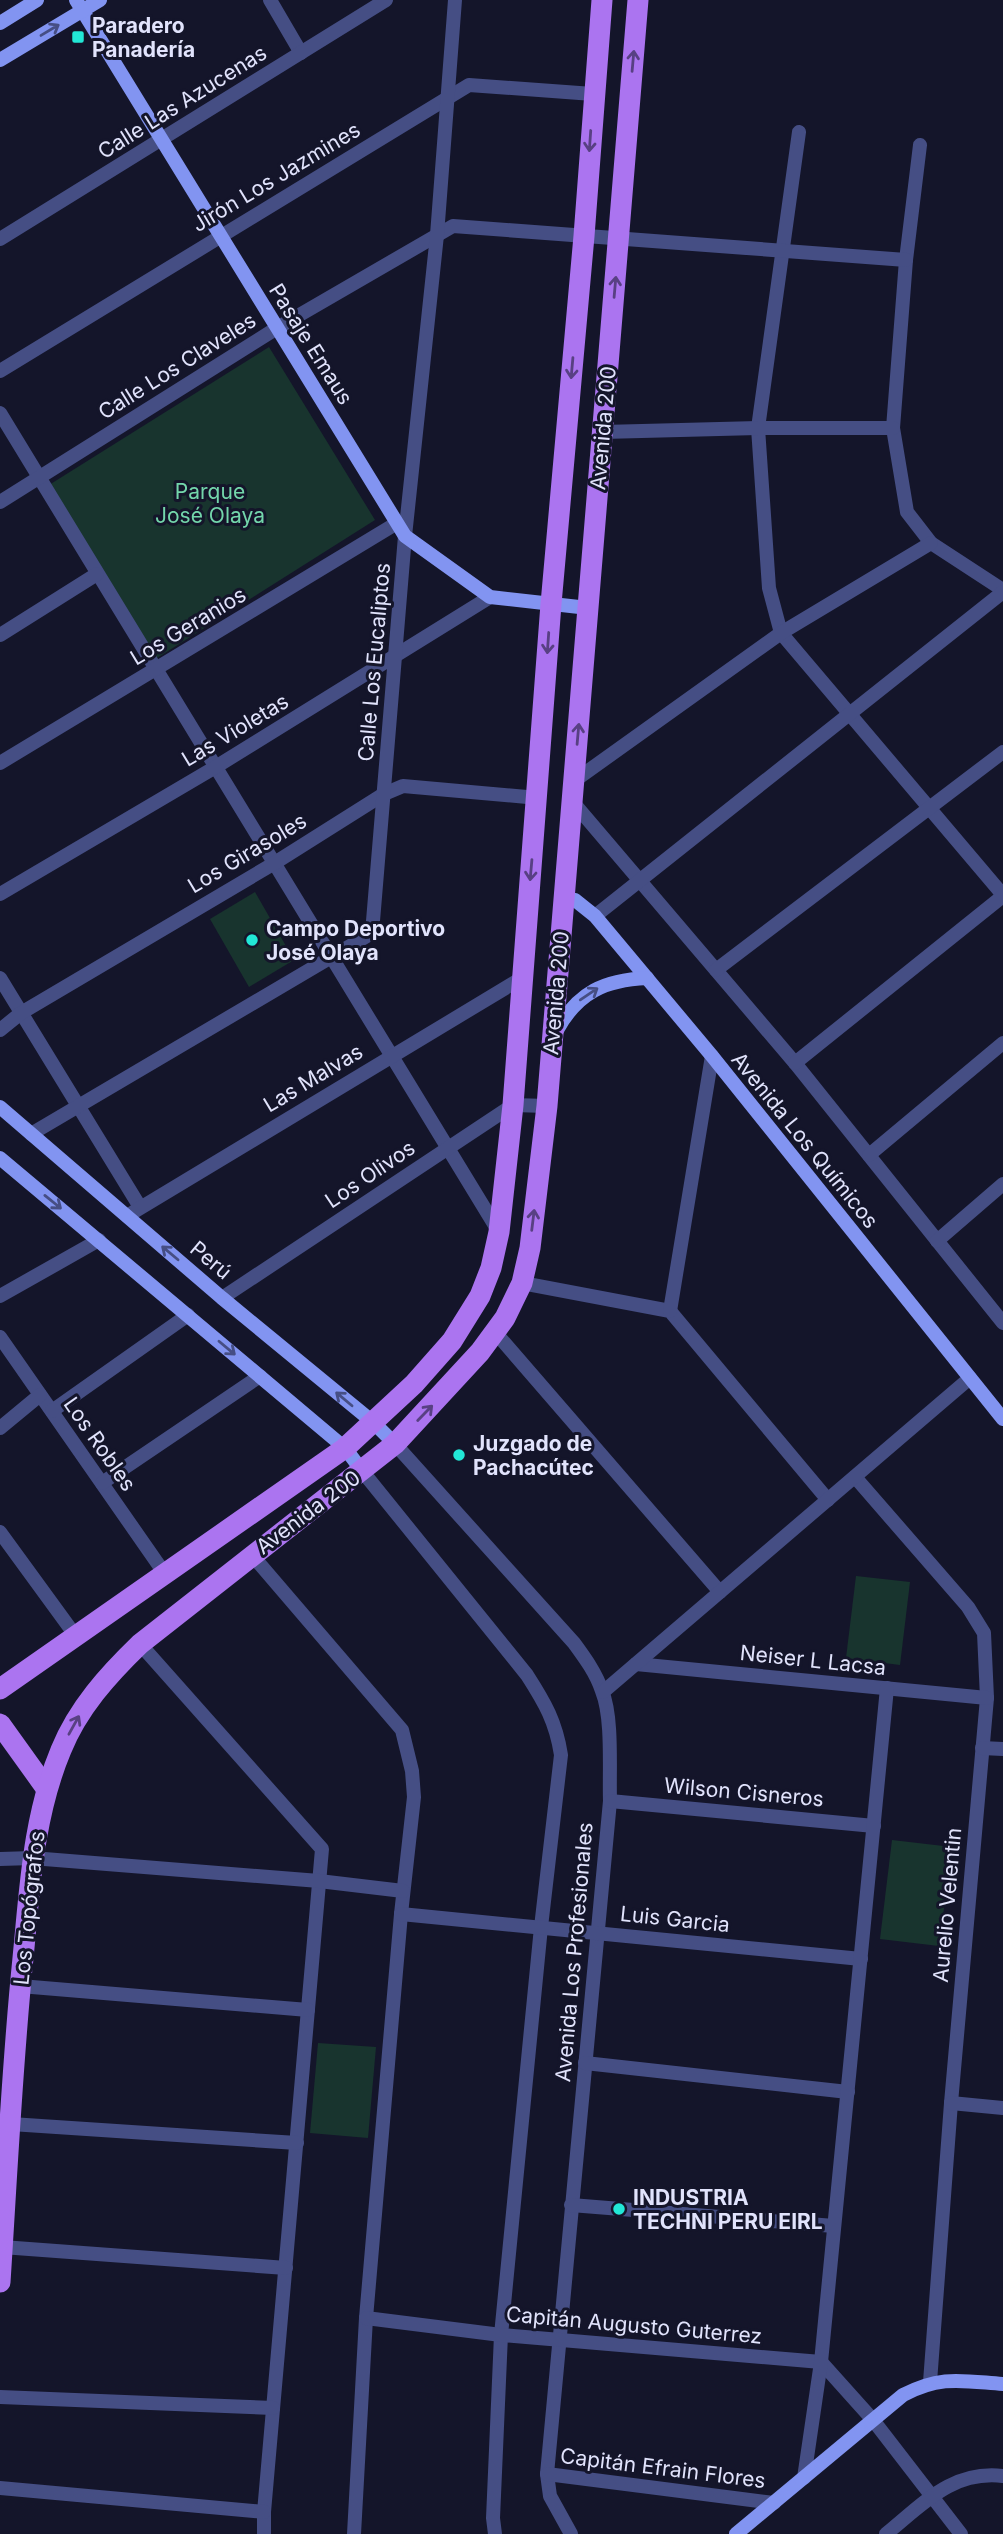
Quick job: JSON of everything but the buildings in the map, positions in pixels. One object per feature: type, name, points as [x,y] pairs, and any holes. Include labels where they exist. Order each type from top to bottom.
[{"type":"main road","points":[[0,23],[37,0]]},
{"type":"main road","points":[[0,60],[79,5],[100,0]]},
{"type":"main road","name":"Avenida 200","points":[[0,1689],[345,1448],[374,1423],[452,1341],[470,1314],[491,1268],[499,1232],[513,1105],[551,604],[602,0]]},
{"type":"main road","name":"Avenida 200","points":[[47,1788],[62,1747],[84,1707],[111,1672],[140,1644],[251,1555],[363,1472],[395,1444],[449,1389],[495,1332],[522,1283],[530,1248],[547,1106],[638,0]]},
{"type":"main road","name":"Pasaje Emaus","points":[[79,5],[405,536],[490,597],[588,608]]},
{"type":"main road","name":"Avenida Los Químicos","points":[[565,900],[575,900],[595,916],[712,1056],[1003,1419]]},
{"type":"main road","points":[[552,1041],[565,1016],[581,998],[601,986],[624,979],[647,978]]},
{"type":"main road","name":"Perú","points":[[0,1107],[374,1423],[395,1444]]},
{"type":"main road","points":[[0,1158],[345,1448],[363,1472]]},
{"type":"main road","points":[[0,1724],[47,1788]]},
{"type":"main road","name":"Los Topógrafos","points":[[0,2281],[2,2214],[32,1858],[47,1788]]},
{"type":"main road","points":[[736,2534],[903,2395],[930,2382],[944,2380],[1003,2384]]},
{"type":"street","points":[[270,0],[301,53]]},
{"type":"street","name":"Calle Las Azucenas","points":[[0,239],[386,0]]},
{"type":"street","name":"Calle Los Eucaliptos","points":[[31,1134],[372,933],[405,536],[437,235],[455,0]]},
{"type":"street","name":"Jirón Los Jazmines","points":[[0,371],[469,85],[593,94]]},
{"type":"street","points":[[794,1063],[1003,896],[781,633],[769,588],[758,428],[799,132]]},
{"type":"street","points":[[595,916],[1003,591],[931,543],[907,512],[893,428],[906,260],[920,145]]},
{"type":"street","name":"Calle Los Claveles","points":[[0,502],[277,328],[453,226],[906,260]]},
{"type":"street","points":[[0,413],[499,1232]]},
{"type":"street","points":[[603,432],[893,428]]},
{"type":"street","name":"Los Geranios","points":[[0,763],[397,523]]},
{"type":"street","points":[[931,543],[781,633],[573,791],[639,881],[794,1063],[1003,1323]]},
{"type":"street","points":[[0,635],[97,574]]},
{"type":"street","name":"Las Violetas","points":[[0,894],[215,768],[490,597]]},
{"type":"street","points":[[716,970],[1003,752]]},
{"type":"street","name":"Los Girasoles","points":[[0,1030],[22,1013],[384,794],[403,786],[538,798]]},
{"type":"street","points":[[0,978],[140,1207]]},
{"type":"street","name":"Las Malvas","points":[[127,1216],[522,978]]},
{"type":"street","points":[[869,1155],[1003,1043]]},
{"type":"street","points":[[670,1311],[712,1056]]},
{"type":"street","points":[[513,1105],[547,1106]]},
{"type":"street","name":"Los Olivos","points":[[222,1297],[513,1105]]},
{"type":"street","points":[[937,1241],[1003,1184]]},
{"type":"street","points":[[0,1296],[100,1240]]},
{"type":"street","points":[[522,1283],[670,1311],[828,1500]]},
{"type":"street","points":[[52,1411],[188,1315]]},
{"type":"street","points":[[495,1332],[720,1592]]},
{"type":"street","name":"Los Robles","points":[[0,1337],[165,1574]]},
{"type":"street","points":[[102,1483],[260,1376]]},
{"type":"street","points":[[603,1692],[970,1378]]},
{"type":"street","points":[[0,1428],[40,1395]]},
{"type":"street","name":"Avenida Los Profesionales","points":[[395,1444],[573,1643],[592,1667],[603,1692],[607,1718],[610,1801],[547,2474],[550,2497],[571,2534]]},
{"type":"street","name":"Avenida Los Profesionales","points":[[363,1472],[527,1675],[546,1705],[557,1730],[561,1755],[541,1927],[501,2335],[493,2518],[495,2534]]},
{"type":"street","name":"Aurelio Velentin","points":[[855,1478],[968,1607],[984,1633],[987,1698],[951,2103],[930,2382]]},
{"type":"street","points":[[0,1532],[75,1635]]},
{"type":"street","points":[[251,1555],[402,1730],[412,1771],[414,1797],[403,1891],[366,2318],[354,2534]]},
{"type":"street","points":[[140,1644],[322,1849],[264,2534]]},
{"type":"street","name":"Neiser L Lacsa","points":[[636,1664],[987,1698]]},
{"type":"street","points":[[804,2478],[821,2362],[887,1688]]},
{"type":"street","points":[[982,1748],[1003,1749]]},
{"type":"street","name":"Wilson Cisneros","points":[[610,1801],[874,1826]]},
{"type":"street","points":[[0,1859],[32,1858],[319,1881],[403,1891]]},
{"type":"street","name":"Luis Garcia","points":[[401,1914],[861,1959]]},
{"type":"street","points":[[20,1986],[308,2010]]},
{"type":"street","points":[[585,2063],[848,2092]]},
{"type":"street","points":[[951,2103],[1003,2108]]},
{"type":"street","points":[[10,2124],[297,2143]]},
{"type":"street","points":[[571,2205],[834,2227]]},
{"type":"street","points":[[2,2248],[286,2268]]},
{"type":"street","name":"Capitán Augusto Guterrez","points":[[366,2318],[501,2335],[821,2362]]},
{"type":"street","points":[[821,2362],[873,2420],[961,2534]]},
{"type":"street","points":[[0,2397],[273,2409]]},
{"type":"street","name":"Capitán Efrain Flores","points":[[547,2474],[774,2503]]},
{"type":"street","points":[[886,2534],[932,2496],[968,2476],[1003,2476]]},
{"type":"street","points":[[0,2488],[264,2512]]},
{"type":"green space","name":"Parque José Olaya","points":[[269,347],[375,520],[157,658],[49,485]]},
{"type":"green space","name":"Campo Deportivo José Olaya","points":[[255,892],[294,960],[249,987],[210,919]]},
{"type":"green space","points":[[856,1576],[910,1582],[900,1665],[846,1658]]},
{"type":"green space","points":[[892,1840],[952,1847],[939,1946],[880,1939]]},
{"type":"green space","points":[[318,2043],[376,2047],[368,2138],[310,2133]]},
{"type":"place","name":"Paradero Panadería","points":[[78,37]]},
{"type":"place","name":"Campo Deportivo José Olaya","points":[[252,940]]},
{"type":"place","name":"Juzgado de Pachacútec","points":[[459,1455]]},
{"type":"place","name":"INDUSTRIA TECHNI PERU EIRL","points":[[619,2209]]}]
